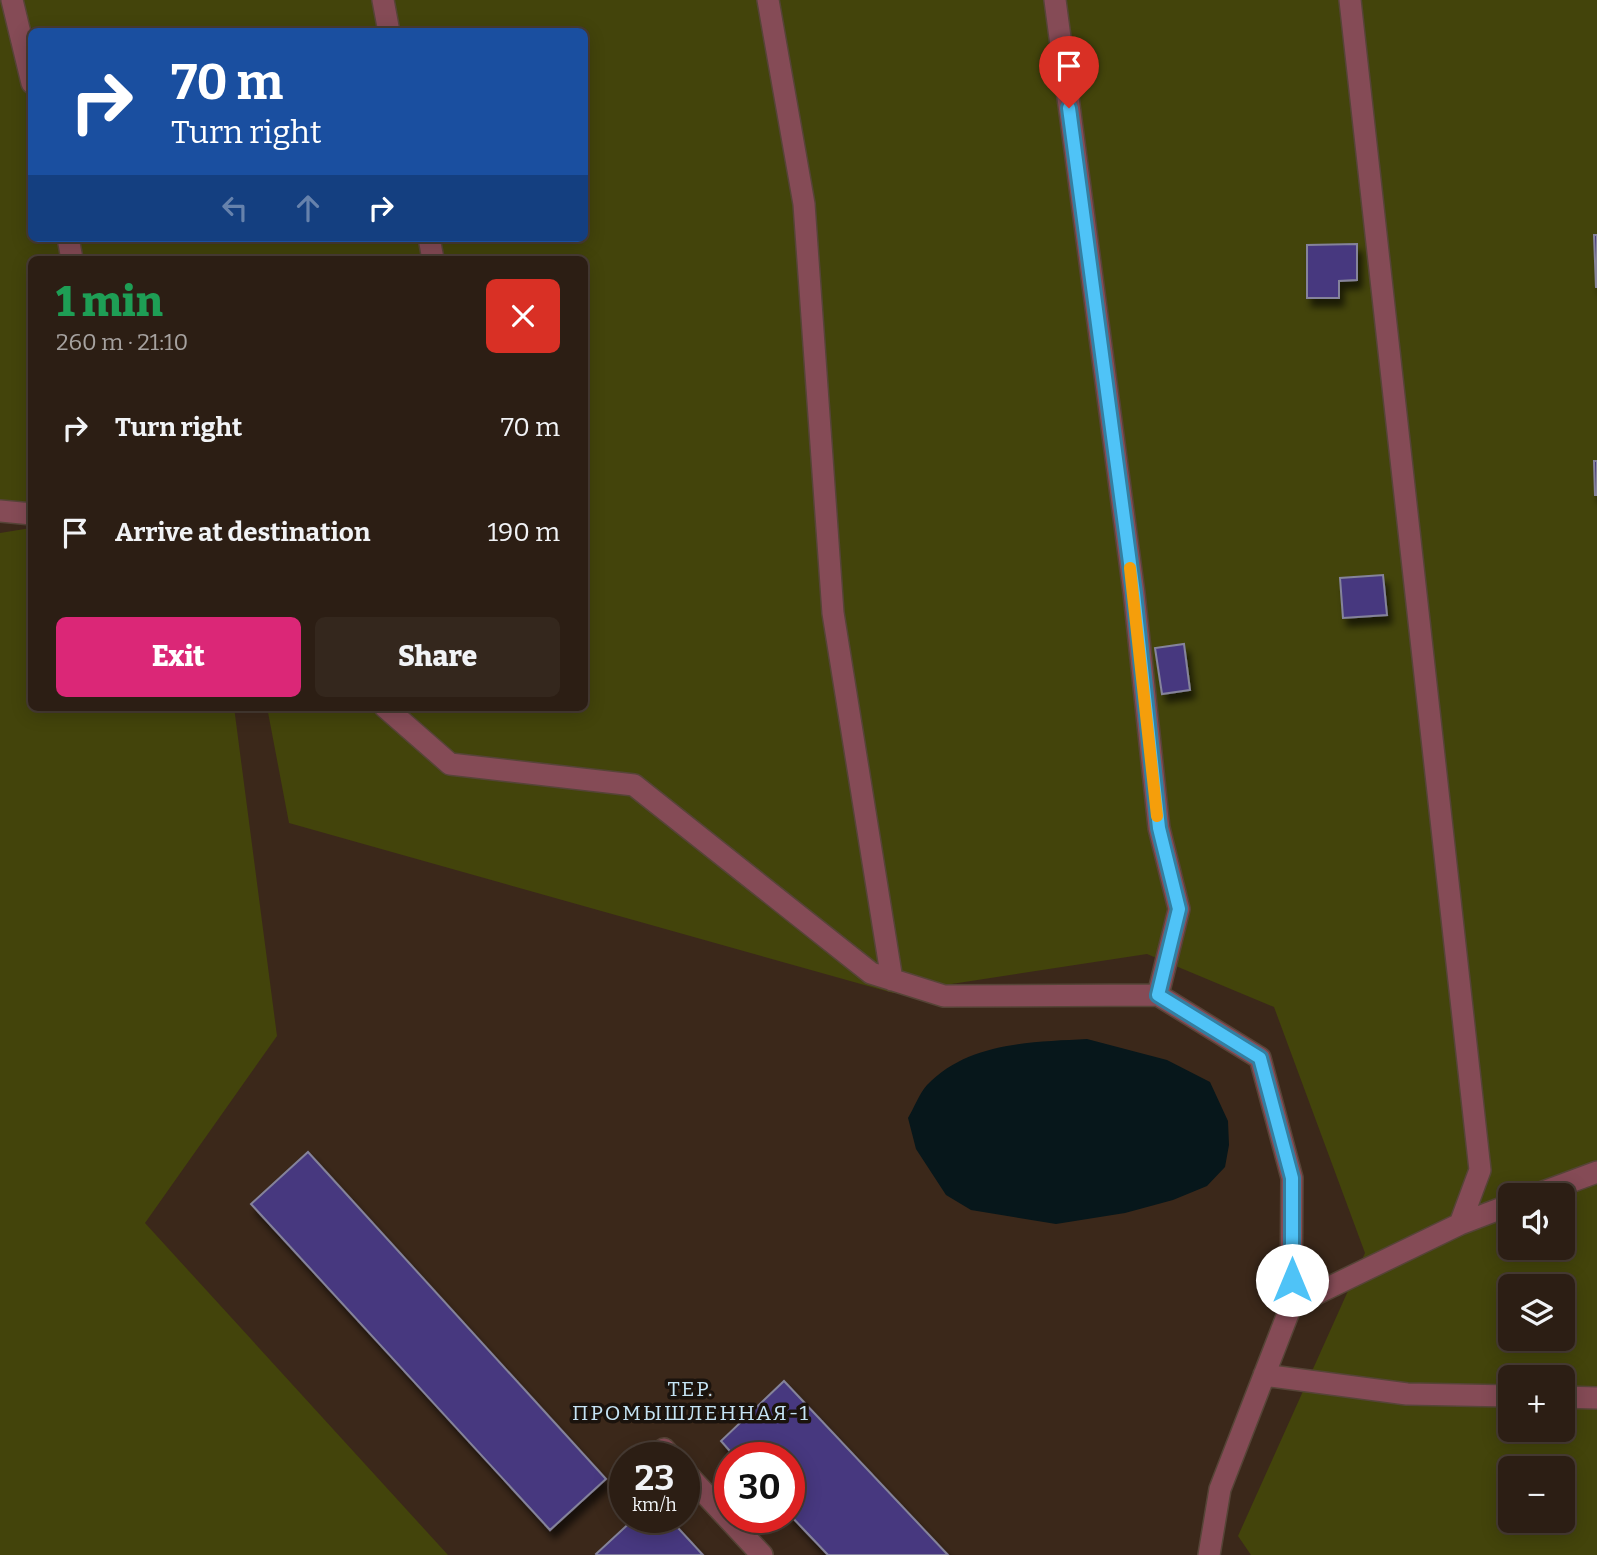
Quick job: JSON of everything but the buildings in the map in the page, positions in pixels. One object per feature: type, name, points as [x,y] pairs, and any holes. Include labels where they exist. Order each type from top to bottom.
[{"type":"street","points":[[12,0],[28,66]]},
{"type":"street","points":[[383,0],[388,28]]},
{"type":"street","points":[[768,0],[804,204],[833,613],[892,980]]},
{"type":"street","points":[[1055,0],[1134,593],[1159,828],[1179,909],[1158,995]]},
{"type":"street","points":[[1350,0],[1480,1170],[1460,1224]]},
{"type":"street","points":[[0,512],[28,514]]},
{"type":"street","points":[[390,711],[450,764],[634,785],[871,974],[944,996],[1158,995],[1260,1058],[1292,1178],[1291,1306],[1220,1489],[1209,1555]]},
{"type":"street","points":[[1567,1183],[1597,1172]]},
{"type":"street","points":[[1291,1306],[1460,1224],[1498,1210]]},
{"type":"street","points":[[1264,1375],[1407,1394],[1498,1396]]},
{"type":"street","points":[[1575,1397],[1597,1398]]},
{"type":"street","points":[[700,1488],[762,1555]]},
{"type":"shaded area","points":[[0,0],[1597,0],[1597,1555],[1251,1555],[1238,1536],[1365,1253],[1274,1007],[1147,954],[893,993],[289,823],[268,711],[588,711],[588,256],[28,256],[28,517],[0,522]]},
{"type":"shaded area","points":[[28,528],[28,711],[235,711],[277,1036],[145,1223],[448,1555],[0,1555],[0,533]]},
{"type":"shaded area","points":[[1087,1039],[1167,1060],[1210,1082],[1228,1121],[1229,1145],[1225,1167],[1207,1186],[1173,1200],[1125,1213],[1056,1224],[971,1210],[946,1195],[916,1149],[908,1118],[927,1085],[943,1071],[981,1052],[1045,1041]]},
{"type":"slow traffic","points":[[1130,568],[1157,816]]},
{"type":"district","name":"ТЕР. ПРОМЫШЛЕННАЯ-1","points":[[691,1401]]},
{"type":"route","points":[[1069,108],[1134,593],[1159,828],[1179,909],[1158,995],[1260,1058],[1292,1178],[1292,1280]]}]
